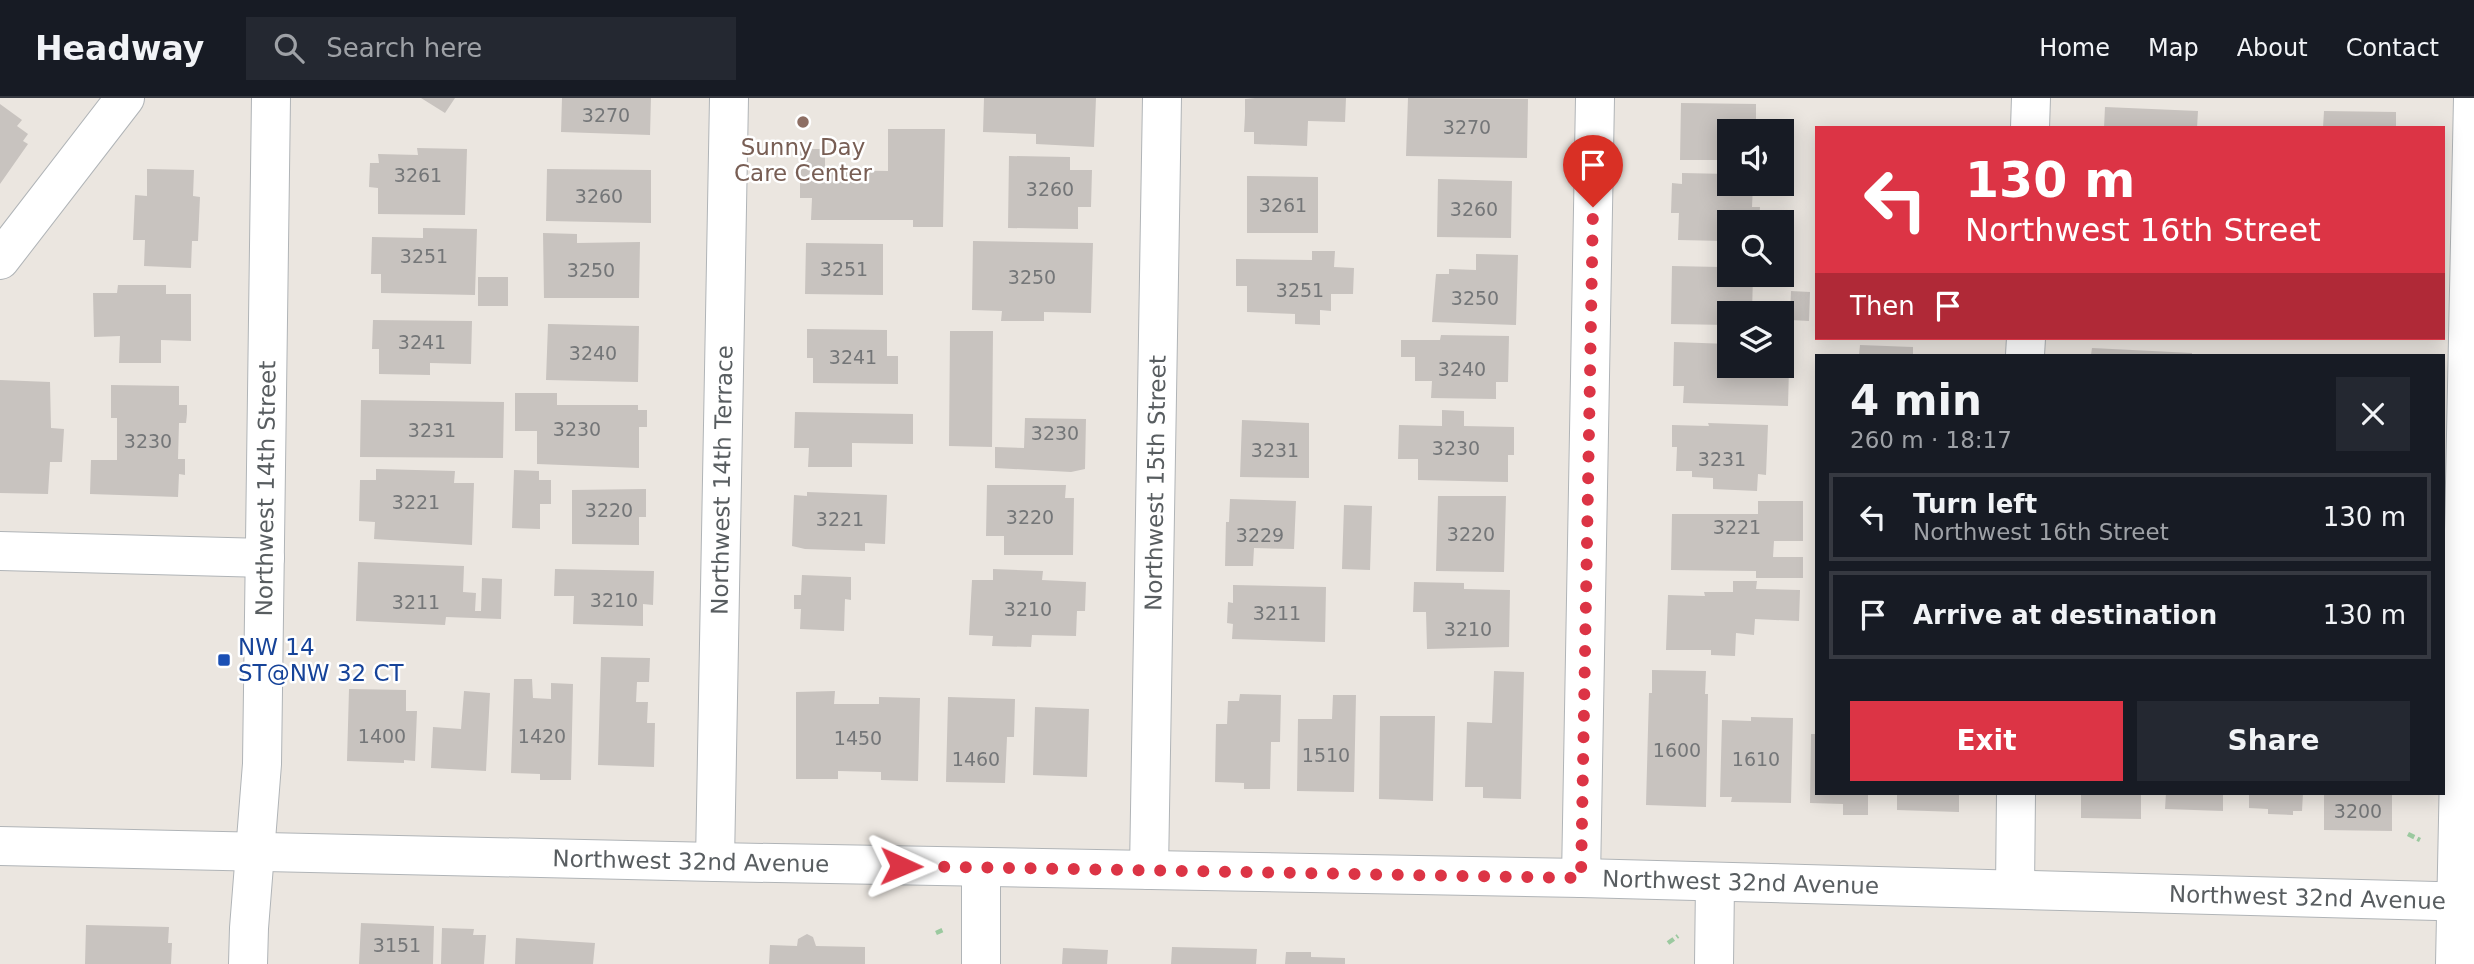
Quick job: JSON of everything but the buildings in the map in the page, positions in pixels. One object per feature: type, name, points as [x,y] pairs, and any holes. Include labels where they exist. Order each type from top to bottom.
[{"type":"street","points":[[0,260],[125,98]]},
{"type":"street","name":"Northwest 14th Street","points":[[248,964],[262,764],[271,98]]},
{"type":"street","name":"Northwest 14th Terrace","points":[[715,862],[729,98]]},
{"type":"street","name":"Northwest 15th Street","points":[[1149,870],[1162,98]]},
{"type":"street","points":[[1581,878],[1595,98]]},
{"type":"street","points":[[2030,126],[2031,98]]},
{"type":"street","points":[[2455,964],[2466,902],[2473,98]]},
{"type":"street","points":[[0,551],[265,558]]},
{"type":"street","points":[[2015,889],[2017,795]]},
{"type":"street","name":"Northwest 32nd Avenue","points":[[0,846],[981,868],[1581,878],[2466,902]]},
{"type":"street","points":[[981,868],[981,964]]},
{"type":"street","points":[[1714,964],[1715,883]]},
{"type":"path","points":[[2408,834],[2424,842]]},
{"type":"place","name":"Sunny Day Care Center","points":[[803,122]]},
{"type":"place","name":"NW 14 ST@NW 32 CT","points":[[224,660]]},
{"type":"route","points":[[901,866],[1581,878],[1593,207]]}]
